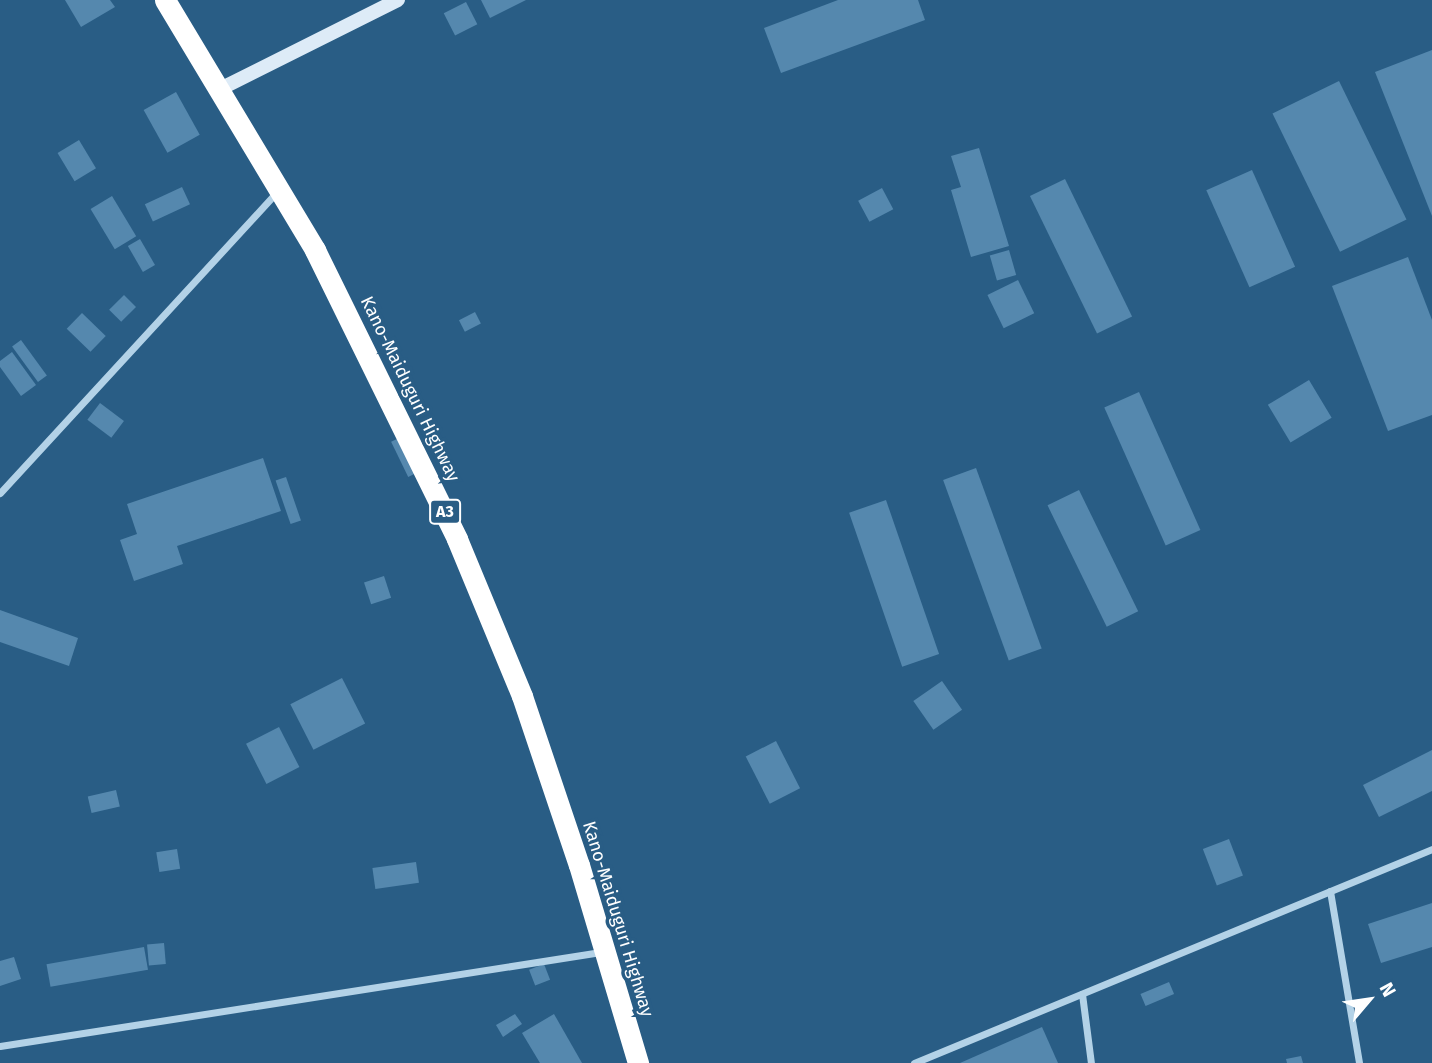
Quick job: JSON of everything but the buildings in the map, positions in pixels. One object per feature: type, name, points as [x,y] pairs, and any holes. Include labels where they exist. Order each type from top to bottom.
[{"type":"highway","name":"Kano-Maiduguri Highway","points":[[165,0],[280,189],[389,392],[457,539],[522,696],[605,951],[638,1063]]},
{"type":"street","points":[[220,89],[398,0]]},
{"type":"street","points":[[0,493],[280,189]]},
{"type":"street","points":[[914,1063],[1432,849]]},
{"type":"street","points":[[1330,891],[1359,1063]]},
{"type":"street","points":[[0,1046],[605,951]]},
{"type":"street","points":[[1082,994],[1091,1063]]}]
